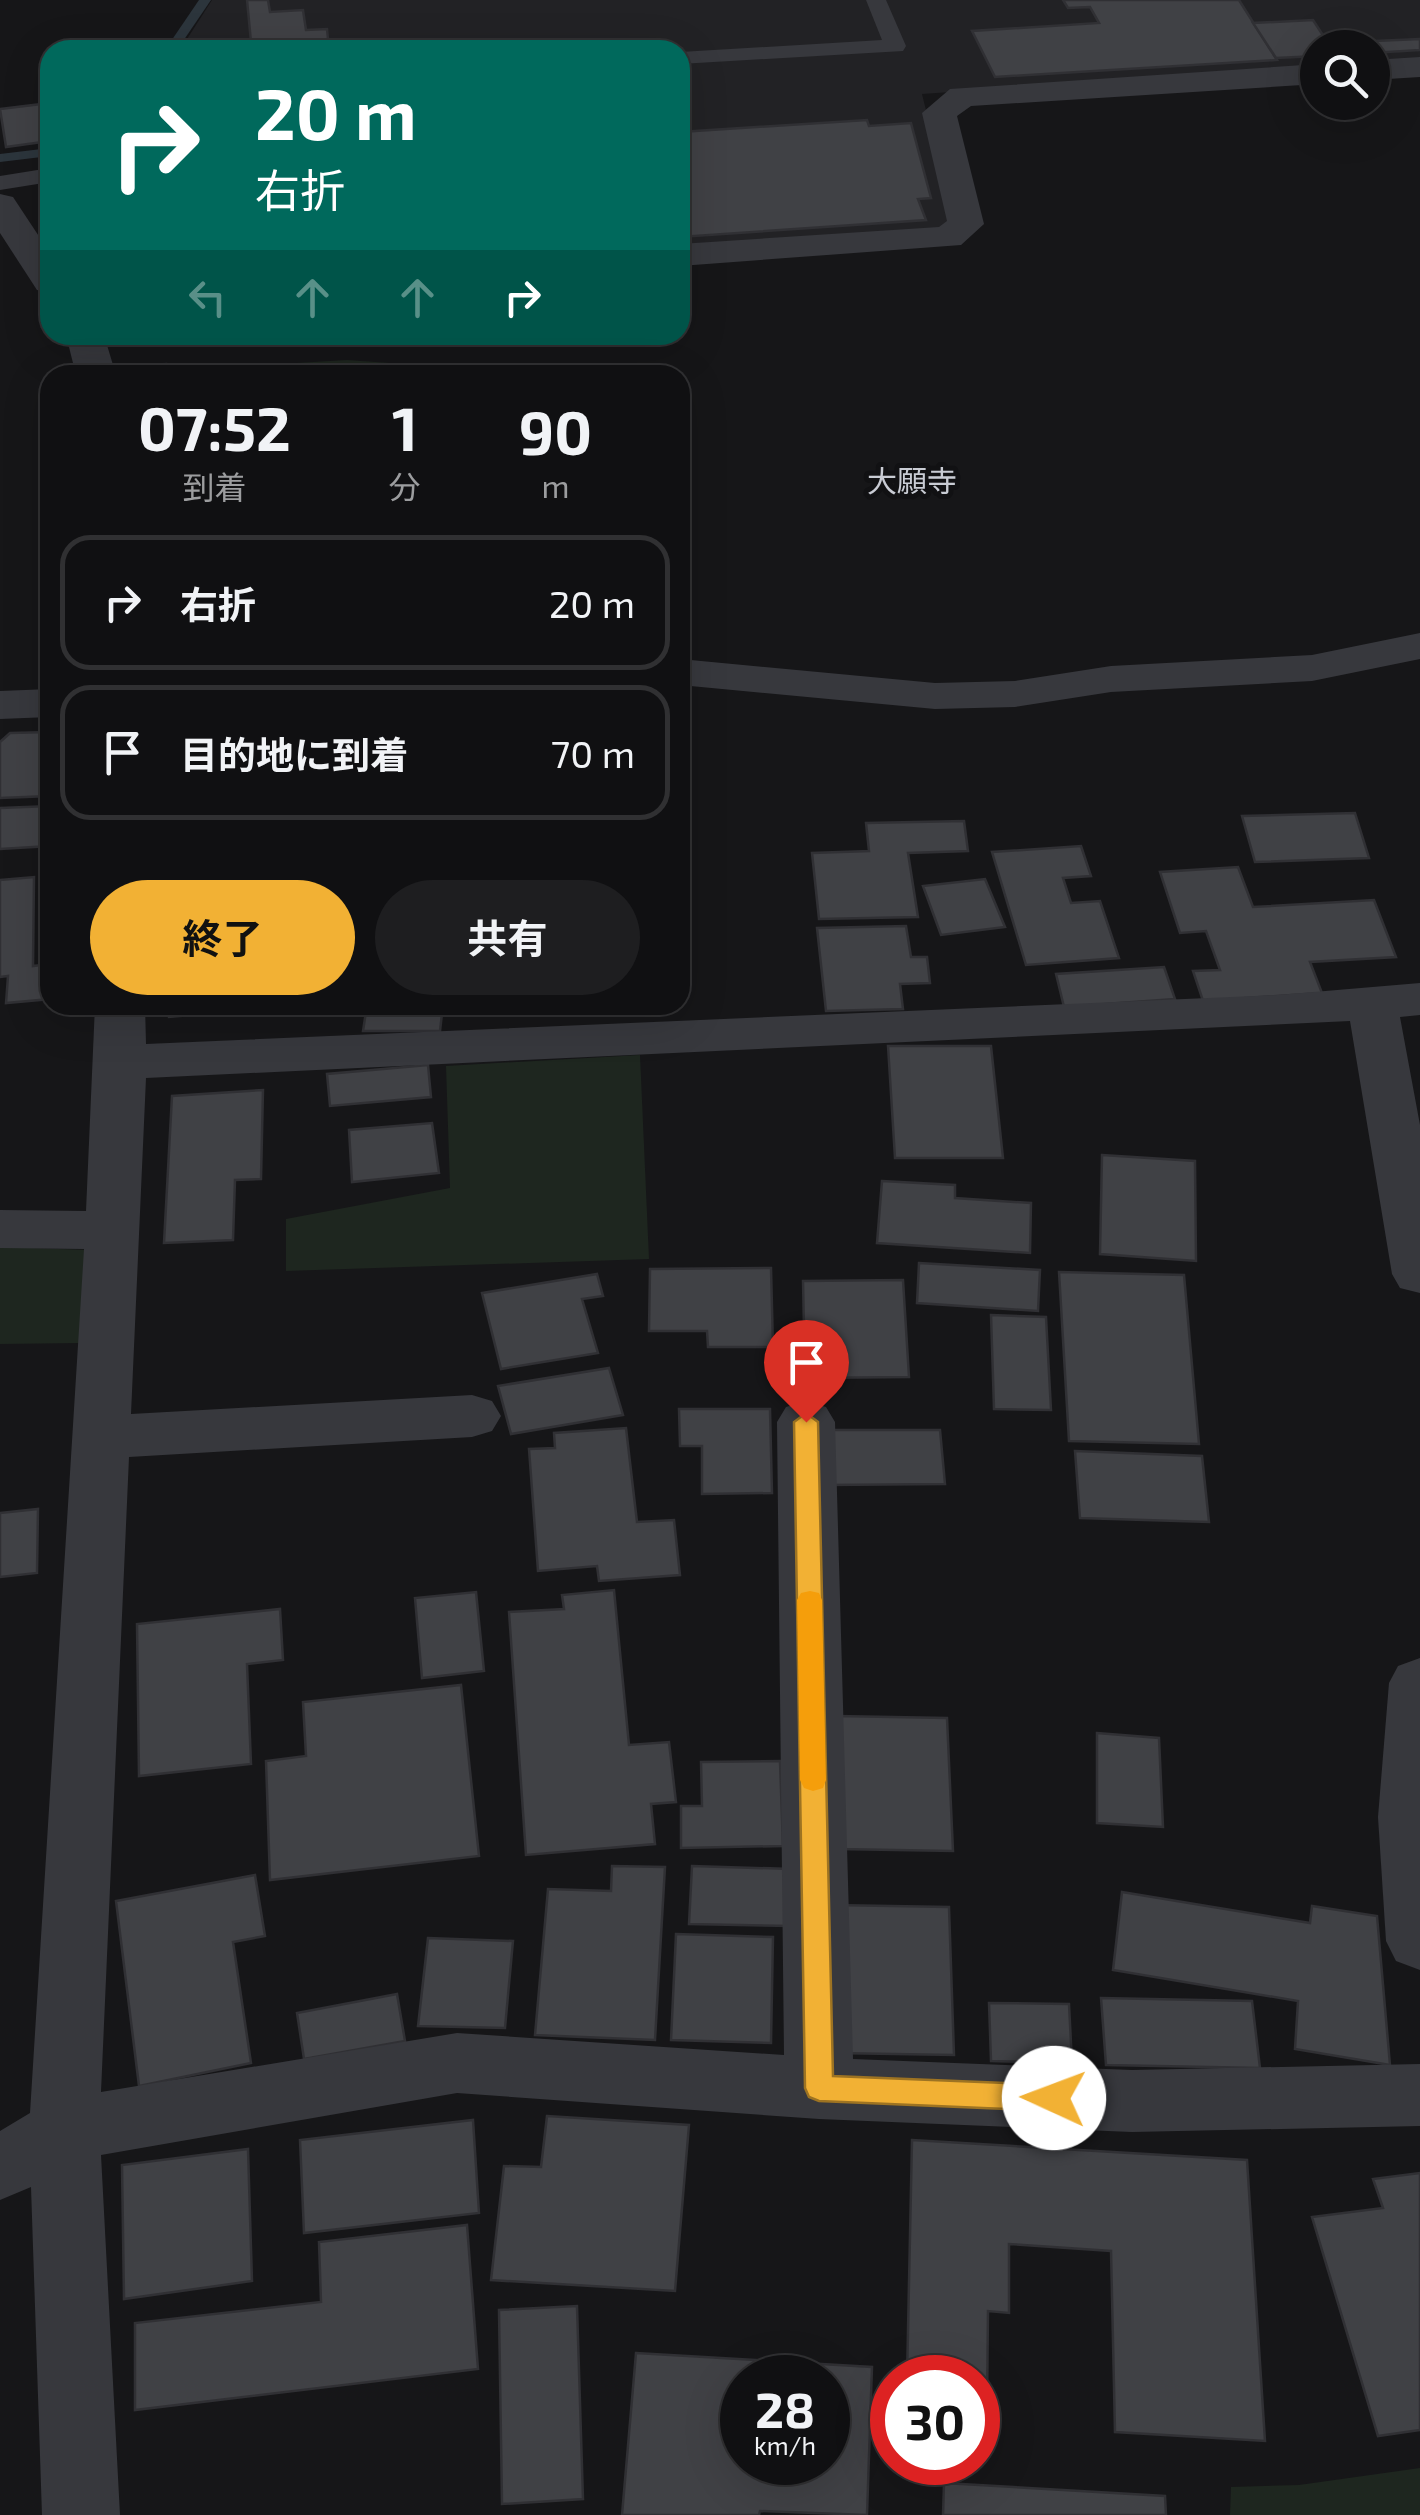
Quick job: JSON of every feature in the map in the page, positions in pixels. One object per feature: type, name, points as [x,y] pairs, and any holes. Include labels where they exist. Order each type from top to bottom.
[{"type":"street","points":[[1390,69],[1420,67]]},
{"type":"street","points":[[690,254],[948,236],[966,224],[939,113],[962,96],[1300,75]]},
{"type":"street","points":[[0,205],[40,267]]},
{"type":"street","points":[[690,673],[935,696],[1015,694],[1110,680],[1312,668],[1420,646]]},
{"type":"street","points":[[0,706],[40,704]]},
{"type":"street","points":[[81,2515],[64,2130],[121,1034],[1278,1011],[1396,1001],[1420,1274]]},
{"type":"street","points":[[0,1229],[110,1230]]},
{"type":"street","points":[[102,1438],[472,1416]]},
{"type":"street","points":[[806,1422],[819,2088]]},
{"type":"street","points":[[1420,1683],[1410,1816],[1420,1941]]},
{"type":"street","points":[[0,2168],[64,2130],[457,2063],[819,2088],[1132,2101],[1420,2094]]},
{"type":"lane","points":[[690,57],[896,46],[876,0]]},
{"type":"lane","points":[[0,183],[40,177]]},
{"type":"shaded area","points":[[212,0],[1420,0],[1420,59],[1390,61],[1390,30],[1300,30],[1300,67],[922,94],[955,228],[690,244],[690,40],[186,40]]},
{"type":"shaded area","points":[[347,360],[390,365],[261,365]]},
{"type":"shaded area","points":[[640,1055],[649,1259],[286,1271],[286,1219],[450,1188],[446,1066]]},
{"type":"shaded area","points":[[0,1247],[89,1250],[81,1343],[0,1344]]},
{"type":"shaded area","points":[[1420,2468],[1420,2515],[1230,2515],[1231,2487],[1299,2485]]},
{"type":"building","points":[[247,0],[268,0],[270,12],[303,10],[306,30],[327,29],[328,39],[307,40],[251,40]]},
{"type":"building","points":[[1063,0],[1239,0],[1277,60],[995,77],[972,31],[1099,23],[1090,7],[1068,8]]},
{"type":"building","points":[[1313,20],[1320,30],[1300,30],[1300,57],[1276,58],[1253,23]]},
{"type":"building","points":[[1420,39],[1420,50],[1390,52],[1390,40]]},
{"type":"building","points":[[40,104],[40,142],[6,147],[0,109]]},
{"type":"building","points":[[867,120],[869,126],[911,123],[931,198],[918,199],[926,220],[690,236],[690,131]]},
{"type":"building","points":[[40,732],[40,796],[0,798],[0,742],[10,733]]},
{"type":"building","points":[[40,806],[40,847],[0,849],[0,808]]},
{"type":"building","points":[[1355,813],[1369,858],[1255,862],[1242,816]]},
{"type":"building","points":[[964,821],[968,851],[908,853],[918,917],[819,919],[812,853],[869,851],[866,823]]},
{"type":"building","points":[[1081,846],[1091,876],[1063,878],[1071,903],[1100,901],[1119,958],[1026,965],[992,852]]},
{"type":"building","points":[[1238,867],[1253,907],[1374,900],[1396,957],[1310,962],[1322,993],[1203,1001],[1193,971],[1220,970],[1206,931],[1180,933],[1160,872]]},
{"type":"building","points":[[34,877],[33,966],[40,965],[40,1000],[6,1003],[8,976],[0,977],[0,880]]},
{"type":"building","points":[[985,879],[1005,927],[941,935],[923,886]]},
{"type":"building","points":[[906,926],[911,957],[927,957],[930,983],[900,984],[903,1009],[826,1011],[817,928]]},
{"type":"building","points":[[1164,967],[1175,999],[1064,1007],[1056,974]]},
{"type":"building","points":[[365,1015],[442,1015],[440,1031],[363,1031]]},
{"type":"building","points":[[888,1046],[991,1046],[1003,1158],[895,1158]]},
{"type":"building","points":[[428,1065],[431,1097],[330,1106],[327,1074]]},
{"type":"building","points":[[263,1090],[261,1179],[235,1180],[233,1240],[164,1243],[172,1096]]},
{"type":"building","points":[[432,1123],[439,1173],[352,1182],[349,1130]]},
{"type":"building","points":[[1102,1155],[1195,1161],[1196,1261],[1100,1254]]},
{"type":"building","points":[[882,1181],[955,1185],[955,1198],[1031,1203],[1030,1253],[877,1243]]},
{"type":"building","points":[[919,1263],[1040,1270],[1038,1311],[917,1303]]},
{"type":"building","points":[[771,1268],[773,1347],[708,1347],[707,1331],[649,1331],[650,1269]]},
{"type":"building","points":[[1059,1272],[1184,1275],[1199,1444],[1069,1441]]},
{"type":"building","points":[[597,1274],[603,1296],[582,1299],[598,1353],[501,1369],[482,1293]]},
{"type":"building","points":[[903,1280],[909,1377],[805,1378],[803,1281]]},
{"type":"building","points":[[991,1315],[1046,1317],[1051,1410],[994,1409]]},
{"type":"building","points":[[609,1368],[623,1415],[511,1434],[498,1386]]},
{"type":"building","points":[[679,1409],[770,1409],[772,1493],[702,1494],[702,1446],[680,1446]]},
{"type":"building","points":[[626,1428],[637,1522],[674,1520],[680,1575],[599,1581],[597,1566],[538,1571],[529,1449],[555,1448],[554,1433]]},
{"type":"building","points":[[826,1430],[940,1430],[945,1484],[827,1485]]},
{"type":"building","points":[[1075,1451],[1202,1456],[1209,1522],[1080,1518]]},
{"type":"building","points":[[38,1509],[37,1573],[0,1577],[0,1513]]},
{"type":"building","points":[[614,1590],[629,1745],[669,1742],[676,1802],[651,1804],[655,1844],[526,1855],[509,1612],[564,1609],[562,1595]]},
{"type":"building","points":[[476,1592],[484,1671],[422,1678],[415,1598]]},
{"type":"building","points":[[280,1609],[283,1660],[247,1664],[251,1764],[139,1776],[137,1624]]},
{"type":"building","points":[[461,1685],[479,1856],[270,1880],[266,1761],[306,1756],[303,1702]]},
{"type":"building","points":[[837,1716],[947,1718],[953,1851],[838,1849]]},
{"type":"building","points":[[1097,1733],[1159,1738],[1163,1827],[1097,1823]]},
{"type":"building","points":[[780,1761],[783,1846],[681,1848],[681,1806],[702,1806],[701,1762]]},
{"type":"building","points":[[612,1866],[665,1867],[655,2040],[535,2035],[548,1889],[611,1891]]},
{"type":"building","points":[[692,1866],[791,1869],[791,1926],[689,1924]]},
{"type":"building","points":[[255,1875],[265,1936],[233,1942],[251,2063],[139,2086],[116,1901]]},
{"type":"building","points":[[1122,1892],[1310,1923],[1312,1906],[1377,1916],[1390,2065],[1295,2049],[1298,2001],[1113,1970]]},
{"type":"building","points":[[833,1905],[949,1907],[954,2055],[834,2053]]},
{"type":"building","points":[[676,1934],[773,1937],[771,2043],[671,2040]]},
{"type":"building","points":[[428,1938],[513,1941],[505,2028],[418,2026]]},
{"type":"building","points":[[397,1994],[405,2041],[304,2059],[297,2013]]},
{"type":"building","points":[[1101,1998],[1252,2001],[1260,2068],[1106,2065]]},
{"type":"building","points":[[989,2003],[1069,2004],[1072,2063],[991,2061]]},
{"type":"building","points":[[547,2116],[689,2125],[675,2291],[491,2280],[504,2166],[541,2167]]},
{"type":"building","points":[[473,2120],[479,2213],[304,2233],[300,2140]]},
{"type":"building","points":[[912,2140],[1247,2160],[1265,2441],[1115,2432],[1111,2251],[1009,2244],[1009,2313],[988,2311],[988,2355],[907,2355]]},
{"type":"building","points":[[248,2149],[252,2281],[124,2299],[122,2165]]},
{"type":"building","points":[[1420,2173],[1420,2430],[1378,2436],[1312,2217],[1383,2208],[1373,2179]]},
{"type":"building","points":[[467,2225],[478,2369],[135,2410],[135,2323],[321,2302],[319,2242]]},
{"type":"building","points":[[577,2306],[583,2499],[502,2504],[499,2310]]},
{"type":"building","points":[[636,2353],[720,2358],[720,2485],[850,2485],[850,2366],[870,2367],[867,2515],[760,2511],[759,2515],[622,2515]]},
{"type":"building","points":[[944,2485],[978,2485],[1165,2496],[1166,2515],[943,2515]]},
{"type":"waterway","points":[[178,40],[205,0]]},
{"type":"waterway","points":[[0,158],[40,153]]},
{"type":"slow traffic","points":[[810,1600],[813,1780]]},
{"type":"district","name":"大願寺","points":[[912,480]]},
{"type":"route","points":[[806,1422],[819,2088],[1054,2098]]}]
